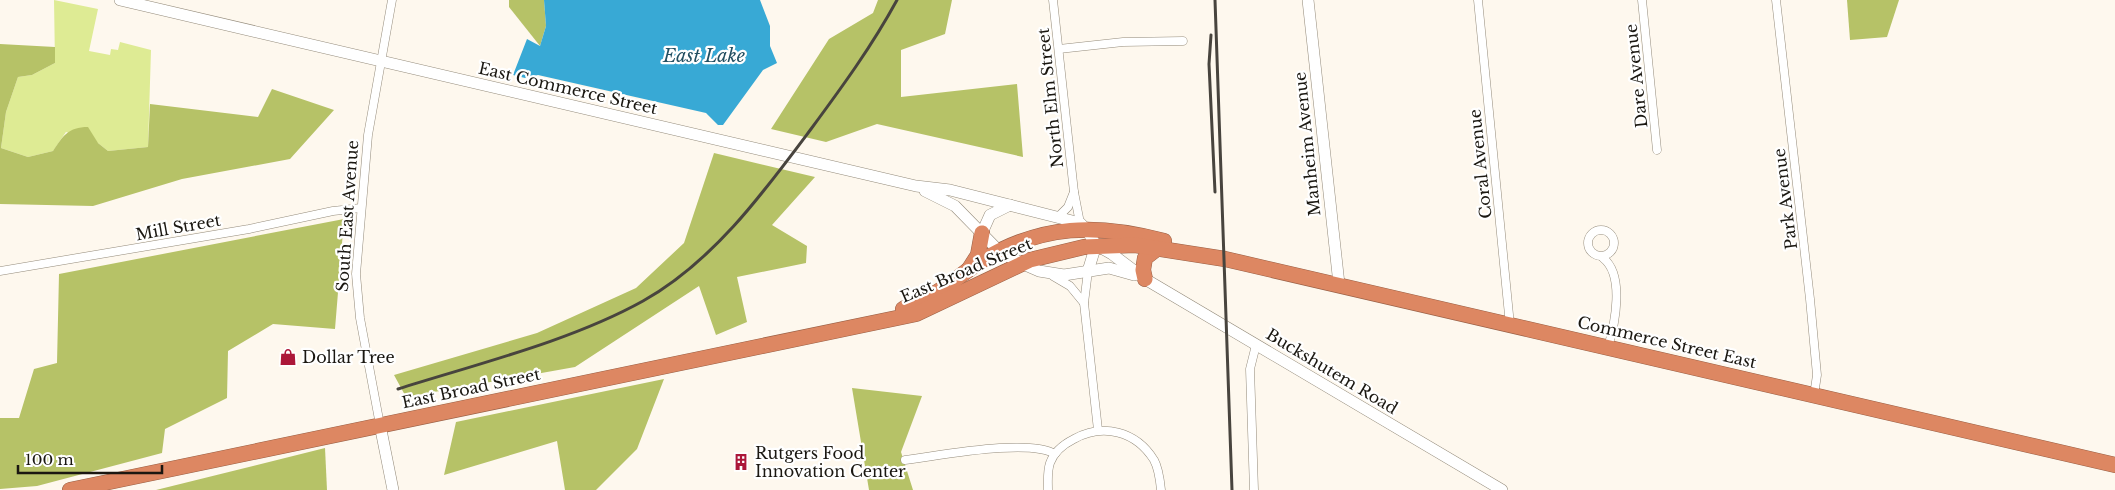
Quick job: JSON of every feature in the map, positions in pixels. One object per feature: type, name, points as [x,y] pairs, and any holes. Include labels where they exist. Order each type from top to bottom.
[{"type":"highway","name":"Commerce Street East","points":[[1083,226],[1134,233],[1210,256]]},
{"type":"highway","name":"East Broad Street","points":[[70,490],[916,314],[1000,252],[1056,232],[1083,226]]},
{"type":"highway","points":[[964,280],[978,255],[982,233]]},
{"type":"highway","name":"Commerce Street East","points":[[1096,245],[1158,248],[1210,256],[1339,284],[2115,465]]},
{"type":"highway","name":"East Broad Street","points":[[964,280],[1044,256],[1096,245]]},
{"type":"highway","points":[[1145,279],[1143,270],[1145,258],[1158,248]]},
{"type":"street","name":"East Commerce Street","points":[[124,0],[916,186],[950,190],[1010,205]]},
{"type":"street","name":"South East Avenue","points":[[392,0],[368,135],[361,208],[357,295],[393,490]]},
{"type":"street","name":"North Elm Street","points":[[1053,0],[1074,192],[1083,226]]},
{"type":"street","name":"Manheim Avenue","points":[[1308,0],[1339,284]]},
{"type":"street","name":"Coral Avenue","points":[[1478,0],[1510,325]]},
{"type":"street","name":"Dare Avenue","points":[[1642,0],[1657,150]]},
{"type":"street","name":"Park Avenue","points":[[1776,0],[1810,299],[1817,374],[1814,395]]},
{"type":"street","points":[[1059,49],[1123,42],[1183,41]]},
{"type":"street","points":[[916,186],[955,206],[1000,252],[1065,283],[1084,303]]},
{"type":"street","points":[[1058,217],[1068,207],[1074,192]]},
{"type":"street","points":[[982,233],[990,216],[1010,205]]},
{"type":"street","name":"Commerce Street East","points":[[1010,205],[1058,217],[1083,226]]},
{"type":"street","name":"Mill Street","points":[[0,271],[249,229],[333,211],[361,208]]},
{"type":"street","points":[[1083,226],[1096,245],[1112,254],[1145,279]]},
{"type":"street","points":[[1096,245],[1088,270],[1084,303],[1098,430]]},
{"type":"street","points":[[1603,258],[1610,262],[1615,285],[1616,315],[1608,347]]},
{"type":"street","points":[[1039,271],[1064,275],[1088,270],[1114,268],[1145,279]]},
{"type":"street","name":"Buckshutem Road","points":[[1145,279],[1502,490]]},
{"type":"street","points":[[1254,490],[1250,369],[1256,345]]},
{"type":"street","points":[[1048,490],[1048,472],[1055,454],[1067,442],[1098,430],[1122,433],[1139,443],[1155,461],[1161,490]]},
{"type":"street","points":[[904,460],[1023,447],[1047,449],[1055,454]]},
{"type":"green space","points":[[54,0],[98,9],[89,51],[110,55],[111,49],[118,50],[120,42],[151,50],[148,147],[108,151],[98,143],[66,132],[53,151],[28,157],[1,148],[6,112],[18,77],[32,75],[55,63]]},
{"type":"green space","points":[[509,0],[544,0],[546,26],[540,46],[509,7]]},
{"type":"green space","points":[[878,0],[952,0],[945,34],[901,50],[901,97],[1017,84],[1023,157],[877,124],[826,142],[771,129],[829,39],[873,13]]},
{"type":"green space","points":[[1847,0],[1899,0],[1887,37],[1850,40]]},
{"type":"green space","points":[[0,44],[55,47],[55,63],[32,75],[18,77],[6,112],[1,148],[28,157],[53,151],[67,133],[81,127],[88,127],[98,143],[108,151],[148,147],[150,104],[258,117],[272,89],[334,110],[290,159],[182,179],[93,206],[0,204]]},
{"type":"green space","points":[[714,153],[815,177],[772,225],[807,246],[806,263],[737,277],[747,322],[716,335],[699,286],[575,367],[406,397],[394,375],[537,333],[636,288],[684,243]]},
{"type":"green space","points":[[344,219],[335,329],[273,324],[228,351],[227,398],[165,429],[162,453],[37,486],[0,489],[0,418],[19,418],[34,369],[57,363],[59,274]]},
{"type":"green space","points":[[664,379],[637,449],[596,490],[565,490],[557,441],[444,475],[456,422]]},
{"type":"green space","points":[[852,388],[922,396],[901,452],[913,490],[869,490]]},
{"type":"green space","points":[[325,448],[327,490],[156,490]]},
{"type":"water","name":"East Lake","points":[[544,0],[760,0],[770,26],[770,46],[777,63],[763,70],[723,125],[718,125],[706,113],[538,75],[525,78],[513,75],[527,39],[540,46],[546,26]]},
{"type":"railway","points":[[398,389],[523,351],[585,328],[643,301],[692,267],[736,224],[775,177],[856,66],[897,0]]},
{"type":"railway","points":[[1215,0],[1232,490]]},
{"type":"railway","points":[[1211,35],[1209,64],[1215,192]]},
{"type":"place","name":"Dollar Tree","points":[[288,357]]},
{"type":"place","name":"Rutgers Food Innovation Center","points":[[741,462]]}]
